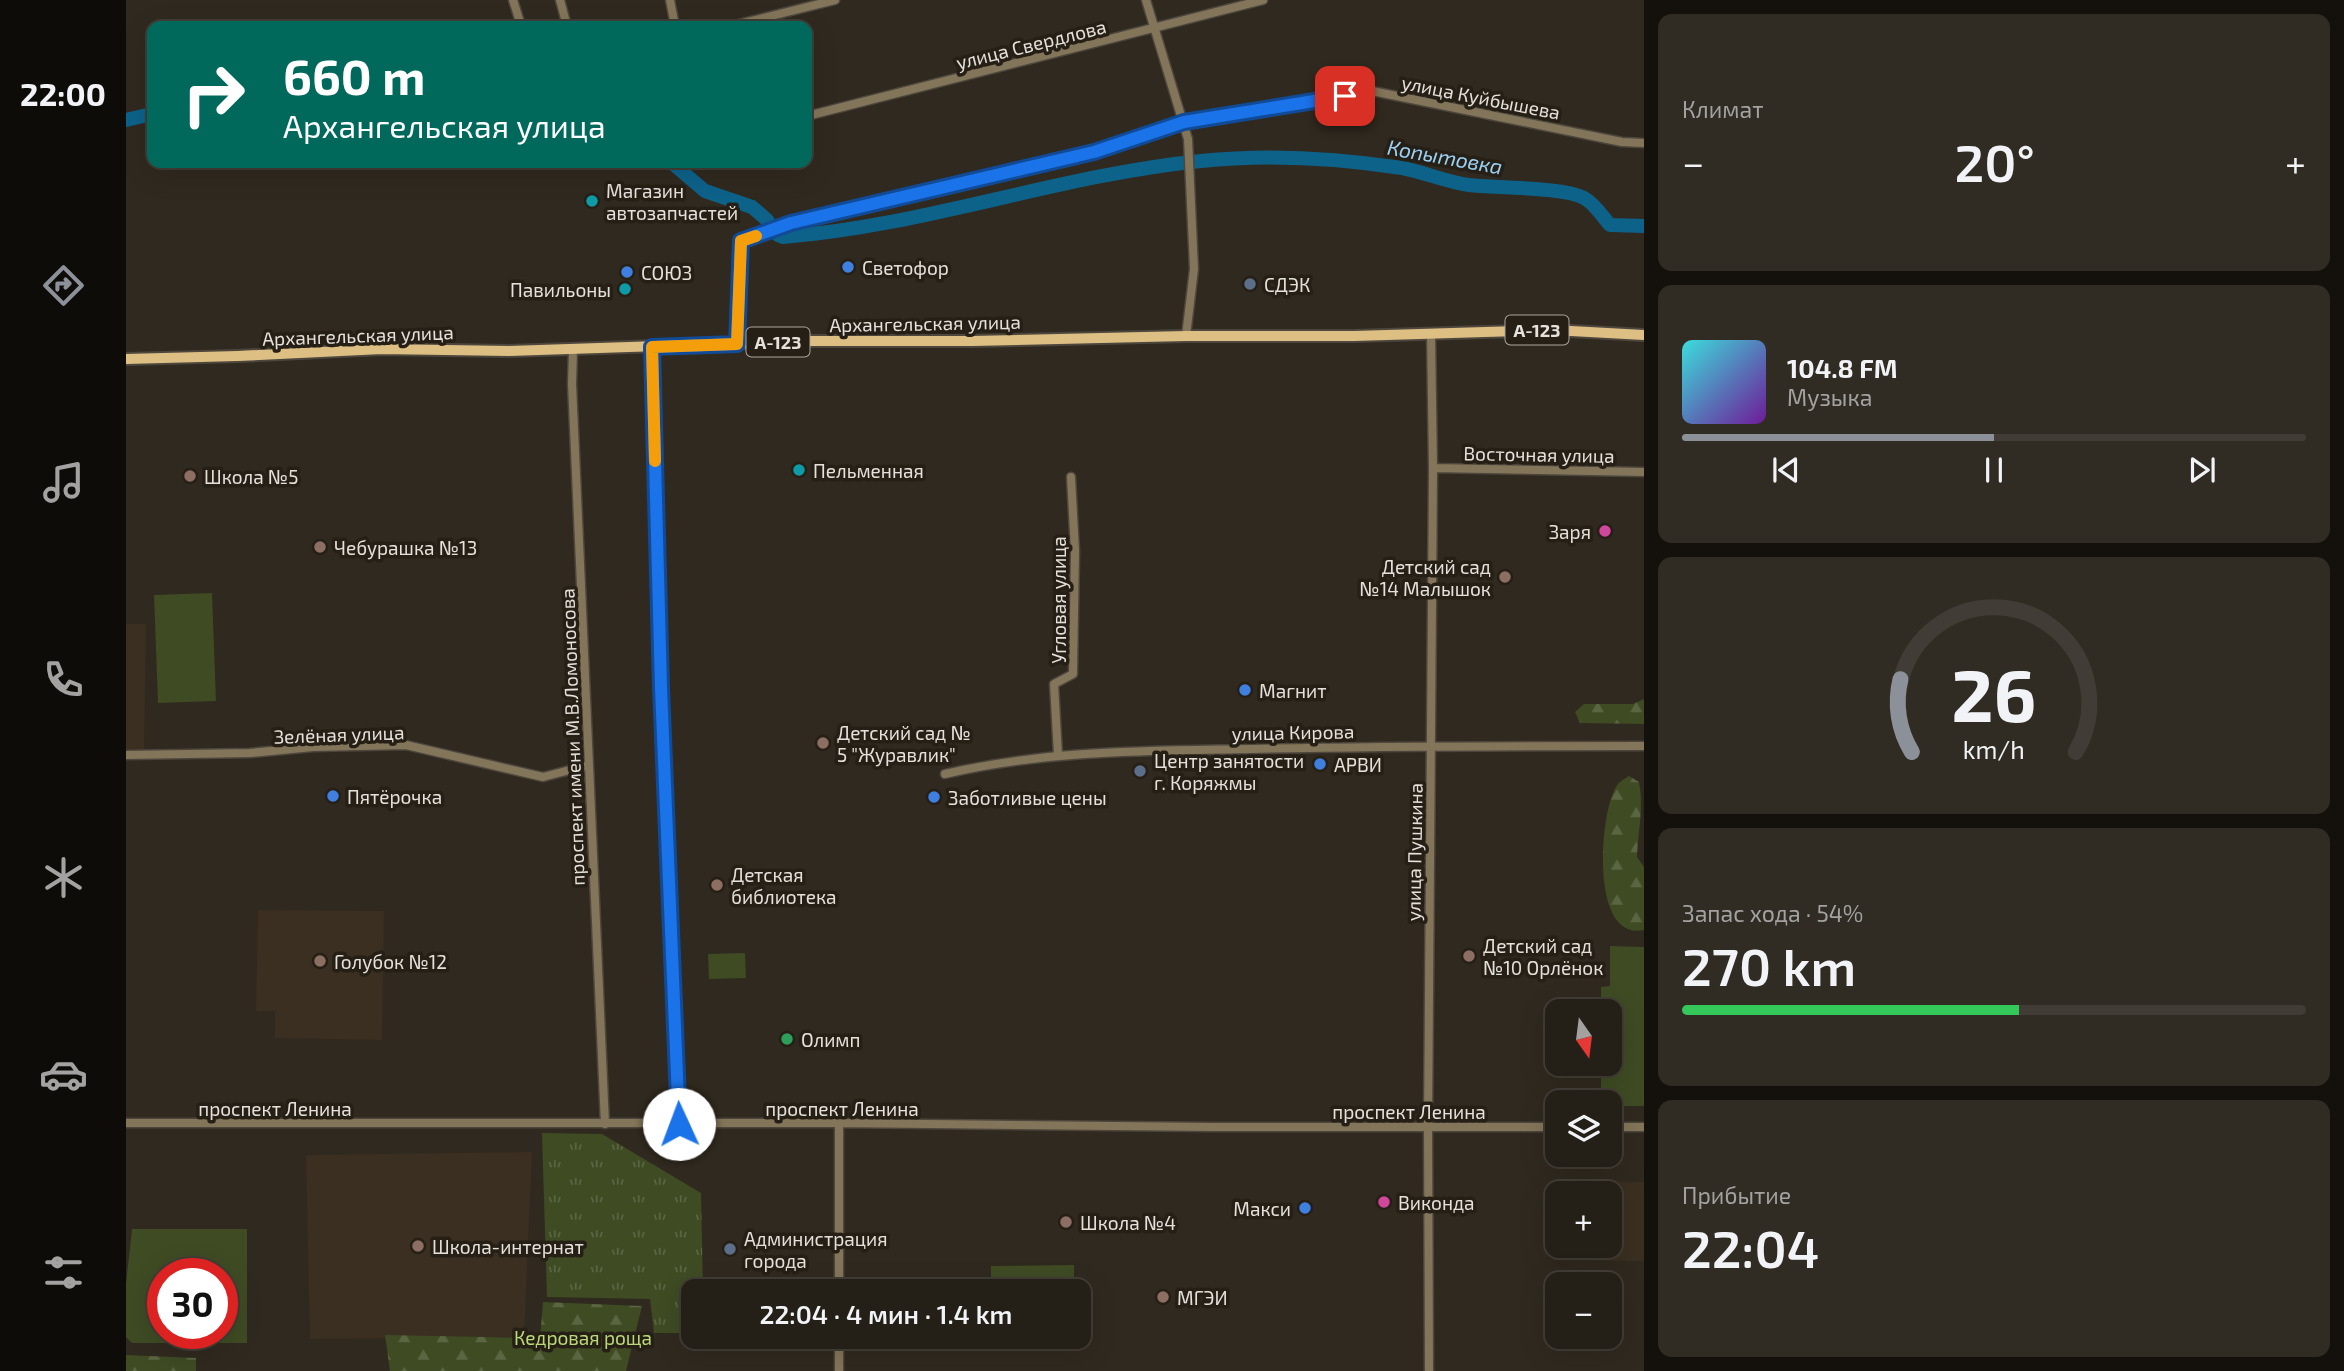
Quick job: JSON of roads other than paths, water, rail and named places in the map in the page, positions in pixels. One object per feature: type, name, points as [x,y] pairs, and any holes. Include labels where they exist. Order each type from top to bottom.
[{"type":"main road","name":"А-123","points":[[1431,334],[1553,330],[1644,335]]},
{"type":"main road","name":"Архангельская улица","points":[[126,359],[382,349],[509,351],[737,344],[1431,334]]},
{"type":"street","points":[[513,0],[520,21]]},
{"type":"street","points":[[560,0],[566,21]]},
{"type":"street","points":[[670,0],[674,21]]},
{"type":"street","points":[[751,21],[835,0]]},
{"type":"street","points":[[1146,0],[1184,122],[1191,170],[1194,269],[1186,336]]},
{"type":"street","name":"улица Свердлова","points":[[812,115],[1263,0]]},
{"type":"street","name":"улица Куйбышева","points":[[737,344],[741,241],[791,223],[1094,152],[1184,122],[1372,91],[1622,142],[1644,143]]},
{"type":"street","name":"улица Пушкина","points":[[1429,1371],[1427,1126],[1433,468],[1431,334]]},
{"type":"street","points":[[652,347],[660,674],[679,1124]]},
{"type":"street","name":"проспект имени М.В.Ломоносова","points":[[573,349],[572,384],[605,1124]]},
{"type":"street","name":"Восточная улица","points":[[1433,468],[1644,472]]},
{"type":"street","name":"Угловая улица","points":[[1058,755],[1054,684],[1073,674],[1075,551],[1071,477]]},
{"type":"street","name":"Зелёная улица","points":[[126,755],[250,753],[313,747],[407,745],[543,777],[589,765]]},
{"type":"street","name":"улица Кирова","points":[[945,774],[994,762],[1058,755],[1430,745],[1644,746]]},
{"type":"street","name":"проспект Ленина","points":[[126,1123],[1545,1127]]},
{"type":"street","points":[[839,1123],[839,1279]]},
{"type":"street","points":[[1622,1127],[1644,1127]]},
{"type":"street","points":[[839,1349],[839,1371]]},
{"type":"waterway","name":"Копытовка","points":[[126,120],[147,115]]},
{"type":"waterway","name":"Копытовка","points":[[678,168],[705,191],[752,207],[783,237],[888,222],[1148,168],[1251,158],[1352,162],[1402,168],[1469,185],[1529,188],[1574,194],[1588,200],[1610,225],[1644,226]]},
{"type":"place","name":"Магазин автозапчастей","points":[[592,201]]},
{"type":"place","name":"Светофор","points":[[848,267]]},
{"type":"place","name":"СОЮЗ","points":[[627,272]]},
{"type":"place","name":"СДЭК","points":[[1250,284]]},
{"type":"place","name":"Павильоны","points":[[625,289]]},
{"type":"place","name":"Пельменная","points":[[799,470]]},
{"type":"place","name":"Школа №5","points":[[190,476]]},
{"type":"place","name":"Заря","points":[[1605,531]]},
{"type":"place","name":"Чебурашка №13","points":[[320,547]]},
{"type":"place","name":"Детский сад №14 Малышок","points":[[1505,577]]},
{"type":"place","name":"Магнит","points":[[1245,690]]},
{"type":"place","name":"Детский сад № 5 \"Журавлик\"","points":[[823,743]]},
{"type":"place","name":"АРВИ","points":[[1320,764]]},
{"type":"place","name":"Центр занятости г. Коряжмы","points":[[1140,771]]},
{"type":"place","name":"Пятёрочка","points":[[333,796]]},
{"type":"place","name":"Заботливые цены","points":[[934,797]]},
{"type":"place","name":"Детская библиотека","points":[[717,885]]},
{"type":"place","name":"Детский сад №10 Орлёнок","points":[[1469,956]]},
{"type":"place","name":"Голубок №12","points":[[320,961]]},
{"type":"place","name":"Олимп","points":[[787,1039]]},
{"type":"place","name":"Виконда","points":[[1384,1202]]},
{"type":"place","name":"Макси","points":[[1305,1208]]},
{"type":"place","name":"Школа №4","points":[[1066,1222]]},
{"type":"place","name":"Школа-интернат","points":[[418,1246]]},
{"type":"place","name":"Администрация города","points":[[730,1249]]},
{"type":"place","name":"МГЭИ","points":[[1163,1297]]},
{"type":"park label","name":"Кедровая роща","points":[[583,1337]]}]
